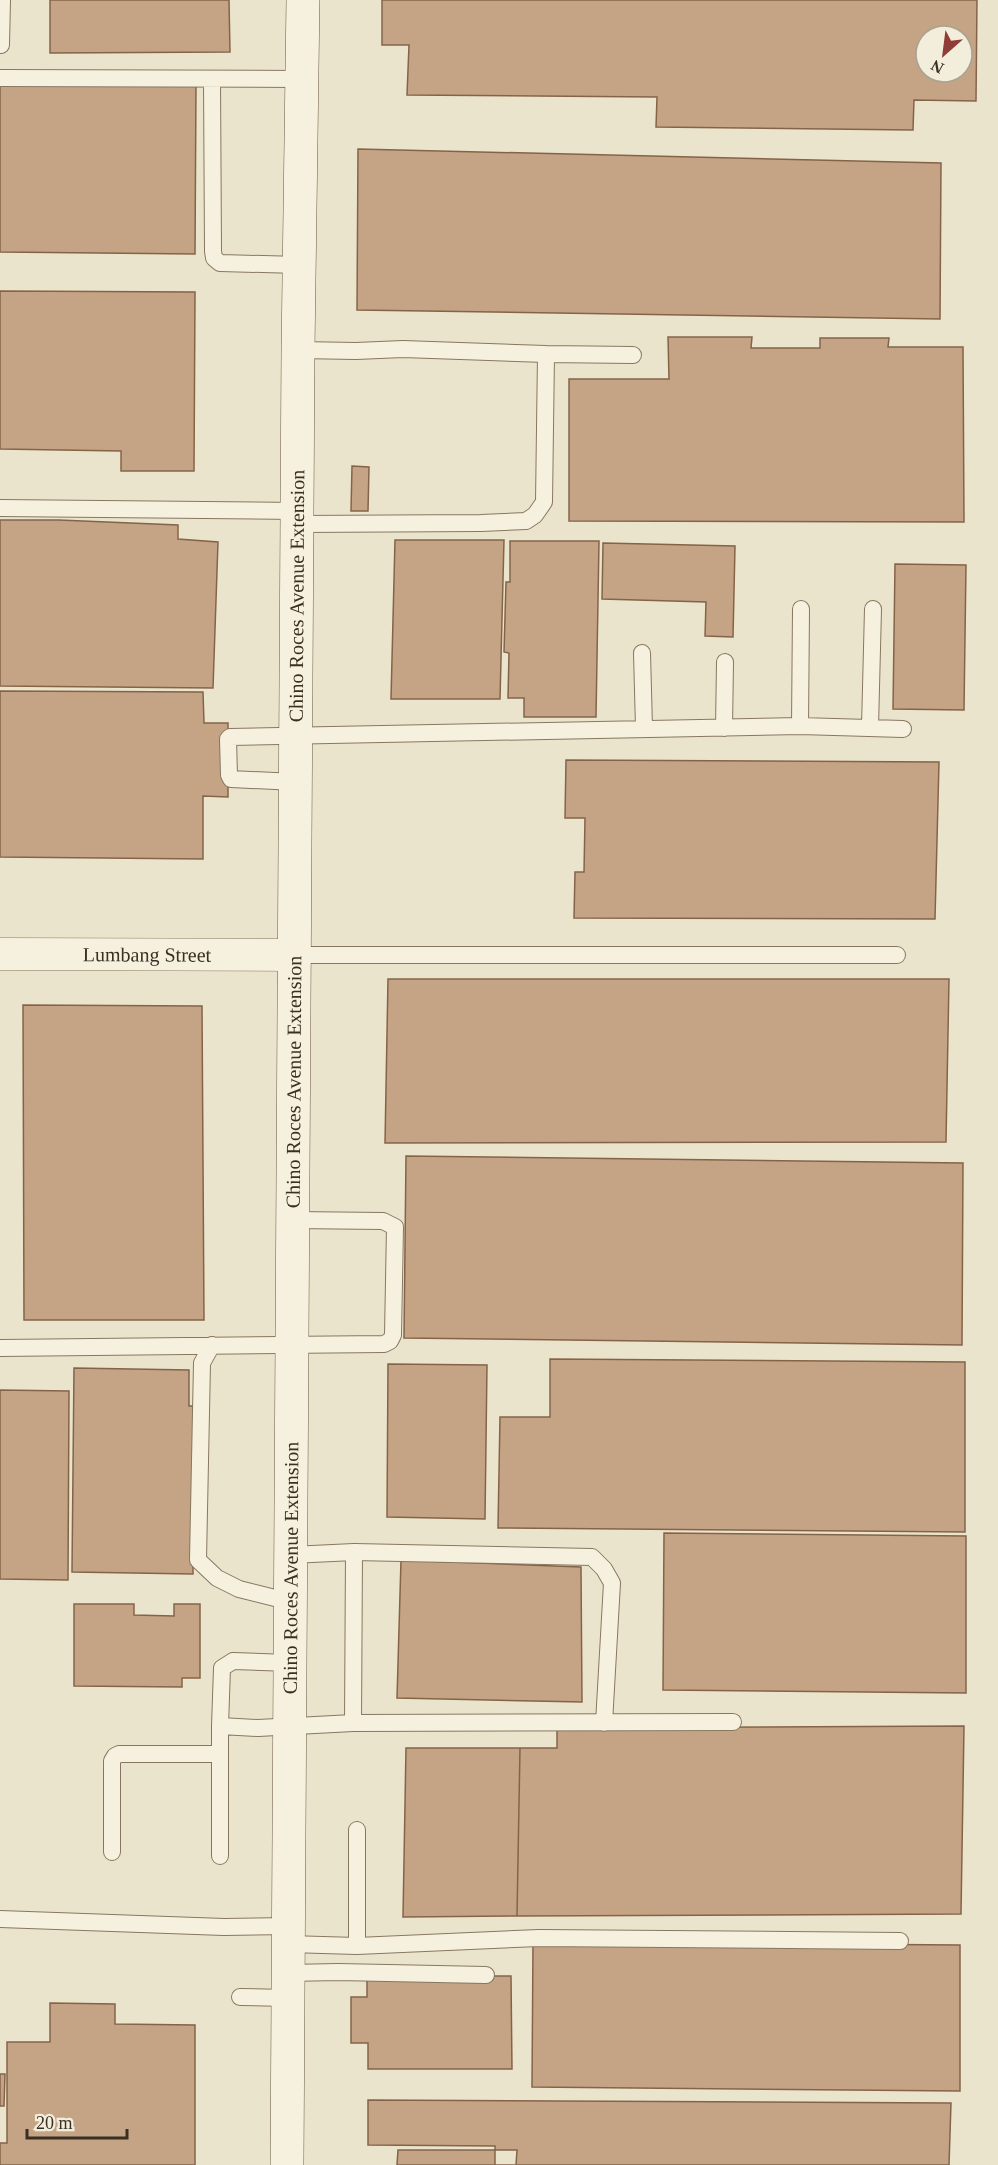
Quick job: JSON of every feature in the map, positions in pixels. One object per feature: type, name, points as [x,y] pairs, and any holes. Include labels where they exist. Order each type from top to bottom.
[{"type":"main road","name":"Chino Roces Avenue Extension","points":[[287,2165],[298,350],[303,0]]},
{"type":"street","name":"Lumbang Street","points":[[0,954],[295,954]]},
{"type":"lane","points":[[1,45],[2,0]]},
{"type":"lane","points":[[0,78],[302,79]]},
{"type":"lane","points":[[212,80],[214,258],[220,263],[299,266]]},
{"type":"lane","points":[[298,350],[414,349],[633,355]]},
{"type":"lane","points":[[0,508],[481,524],[526,521],[535,515],[544,502],[546,354]]},
{"type":"lane","points":[[800,726],[801,609]]},
{"type":"lane","points":[[870,727],[873,609]]},
{"type":"lane","points":[[642,653],[644,728]]},
{"type":"lane","points":[[724,728],[725,662]]},
{"type":"lane","points":[[296,782],[231,779],[228,739],[230,737],[296,735],[644,728],[800,726],[903,729]]},
{"type":"lane","points":[[295,954],[897,955]]},
{"type":"lane","points":[[0,1348],[384,1344],[390,1341],[393,1335],[394,1227],[383,1221],[293,1220]]},
{"type":"lane","points":[[212,1345],[202,1363],[198,1560],[217,1578],[239,1589],[291,1602]]},
{"type":"lane","points":[[353,1723],[354,1552]]},
{"type":"lane","points":[[291,1555],[354,1552],[592,1557],[604,1569],[612,1583],[604,1723]]},
{"type":"lane","points":[[220,1856],[222,1668],[233,1661],[290,1663]]},
{"type":"lane","points":[[220,1726],[258,1728],[353,1723],[733,1722]]},
{"type":"lane","points":[[112,1852],[112,1761],[115,1756],[119,1754],[220,1754]]},
{"type":"lane","points":[[357,1830],[357,1946]]},
{"type":"lane","points":[[0,1919],[224,1927],[288,1960],[338,1972],[486,1975]]},
{"type":"lane","points":[[240,1997],[288,1960],[357,1946],[539,1938],[900,1941]]},
{"type":"building","points":[[50,0],[229,0],[230,52],[50,53]]},
{"type":"building","points":[[382,0],[977,0],[976,101],[914,100],[913,130],[656,127],[657,97],[407,95],[409,45],[382,45]]},
{"type":"building","points":[[0,83],[196,85],[195,254],[0,252]]},
{"type":"building","points":[[358,149],[941,163],[940,319],[357,310]]},
{"type":"building","points":[[0,291],[195,292],[194,471],[121,471],[121,451],[0,449]]},
{"type":"building","points":[[668,337],[752,337],[751,348],[820,348],[820,338],[889,338],[888,347],[963,347],[964,522],[569,521],[569,379],[669,379]]},
{"type":"building","points":[[352,466],[369,467],[368,511],[351,511]]},
{"type":"building","points":[[0,520],[178,525],[178,539],[218,542],[213,688],[0,686]]},
{"type":"building","points":[[395,540],[504,540],[500,699],[391,699]]},
{"type":"building","points":[[510,541],[599,541],[596,717],[524,717],[524,698],[508,698],[509,653],[504,652],[506,582],[510,582]]},
{"type":"building","points":[[603,543],[735,546],[733,637],[705,636],[706,602],[602,599]]},
{"type":"building","points":[[895,564],[966,565],[964,710],[893,709]]},
{"type":"building","points":[[0,691],[203,692],[204,723],[228,723],[228,797],[203,796],[203,859],[0,857]]},
{"type":"building","points":[[566,760],[939,762],[935,919],[574,918],[575,872],[584,872],[585,818],[565,818]]},
{"type":"building","points":[[388,979],[949,979],[946,1142],[385,1143]]},
{"type":"building","points":[[23,1005],[202,1006],[204,1320],[24,1320]]},
{"type":"building","points":[[406,1156],[963,1163],[962,1345],[404,1338]]},
{"type":"building","points":[[550,1359],[965,1362],[965,1532],[498,1528],[500,1417],[550,1417]]},
{"type":"building","points":[[388,1364],[487,1365],[485,1519],[387,1517]]},
{"type":"building","points":[[74,1368],[189,1370],[189,1406],[194,1406],[193,1574],[72,1572]]},
{"type":"building","points":[[0,1390],[69,1391],[68,1580],[0,1579]]},
{"type":"building","points":[[664,1533],[966,1536],[966,1693],[663,1690]]},
{"type":"building","points":[[401,1560],[581,1567],[582,1702],[397,1698]]},
{"type":"building","points":[[74,1604],[134,1604],[134,1615],[174,1616],[174,1604],[200,1604],[200,1678],[182,1678],[182,1687],[74,1686]]},
{"type":"building","points":[[964,1726],[961,1914],[517,1916],[520,1748],[557,1748],[557,1728]]},
{"type":"building","points":[[406,1748],[520,1748],[517,1916],[403,1917]]},
{"type":"building","points":[[533,1942],[960,1945],[960,2091],[532,2087]]},
{"type":"building","points":[[367,1976],[511,1976],[512,2069],[368,2069],[368,2043],[351,2043],[351,1997],[367,1997]]},
{"type":"building","points":[[50,2003],[115,2004],[115,2024],[195,2025],[195,2165],[0,2165],[0,2143],[7,2143],[7,2042],[50,2042]]},
{"type":"building","points":[[0,2074],[5,2074],[4,2106],[0,2106]]},
{"type":"building","points":[[368,2100],[951,2103],[949,2165],[495,2165],[495,2146],[368,2145]]},
{"type":"building","points":[[398,2150],[517,2150],[516,2165],[397,2165]]}]
